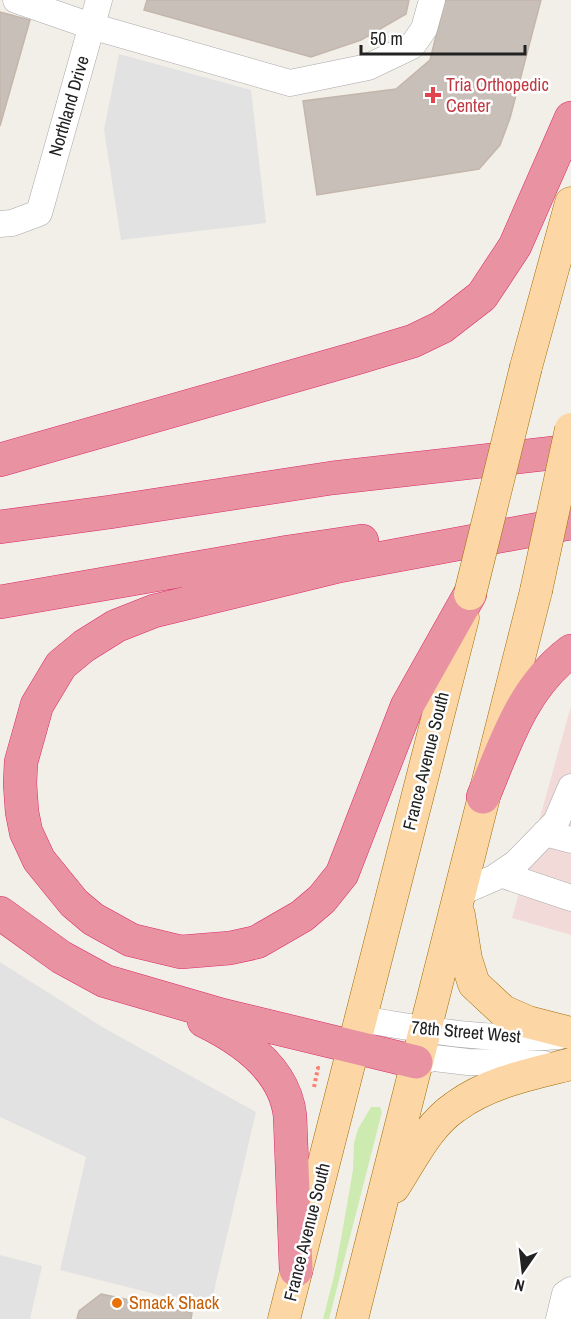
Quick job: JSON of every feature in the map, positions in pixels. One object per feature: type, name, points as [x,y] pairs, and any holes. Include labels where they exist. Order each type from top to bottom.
[{"type":"highway","points":[[0,460],[357,358],[413,341],[442,327],[482,296],[515,246],[571,118]]},
{"type":"highway","points":[[0,527],[332,478],[567,464]]},
{"type":"highway","points":[[0,602],[288,552],[422,533],[571,517]]},
{"type":"highway","points":[[470,594],[407,706],[342,874],[322,899],[302,916],[257,942],[230,948],[181,952],[132,940],[93,919],[74,903],[39,860],[26,832],[22,812],[21,762],[37,705],[61,665],[84,646],[116,626],[154,611],[339,566],[571,523]]},
{"type":"highway","points":[[483,797],[517,715],[555,663],[571,651]]},
{"type":"highway","points":[[0,913],[61,957],[105,981],[154,996],[357,1034],[416,1062]]},
{"type":"highway","points":[[154,996],[225,1032],[266,1062],[279,1082],[290,1116],[296,1270]]},
{"type":"main road","name":"France Avenue South","points":[[284,1319],[470,594],[526,366],[571,203]]},
{"type":"main road","points":[[352,1319],[536,591],[567,464],[571,429]]},
{"type":"main road","points":[[458,898],[466,959],[474,984],[503,1011],[528,1022],[571,1034]]},
{"type":"main road","points":[[380,1208],[433,1128],[454,1107],[502,1082],[571,1063]]},
{"type":"street","points":[[16,0],[91,26],[290,83],[368,67],[412,46],[424,29],[432,0]]},
{"type":"street","name":"Northland Drive","points":[[0,224],[12,223],[39,213],[99,0]]},
{"type":"street","points":[[458,898],[516,863],[556,822],[571,787]]},
{"type":"street","points":[[545,833],[571,840]]},
{"type":"street","points":[[500,874],[571,898]]},
{"type":"street","name":"78th Street West","points":[[357,1034],[425,1030],[536,1038],[571,1034]]},
{"type":"street","name":"78th Street West","points":[[416,1062],[435,1058],[525,1065],[571,1063]]},
{"type":"street","points":[[559,1319],[565,1294],[571,1290]]},
{"type":"shaded area","points":[[119,54],[251,90],[266,223],[121,240],[104,130]]},
{"type":"shaded area","points":[[571,706],[571,935],[512,918]]},
{"type":"shaded area","points":[[0,962],[104,1028],[256,1112],[210,1308],[60,1270],[86,1157],[0,1117]]},
{"type":"shaded area","points":[[0,1255],[42,1266],[30,1319],[0,1319]]},
{"type":"green space","points":[[371,1107],[380,1107],[382,1112],[329,1319],[323,1319],[341,1239],[353,1170],[354,1143],[358,1129]]},
{"type":"building","points":[[147,0],[409,0],[406,14],[361,40],[311,57],[144,10]]},
{"type":"building","name":"Tria Orthopedic Center","points":[[445,0],[541,0],[510,118],[500,145],[479,169],[317,195],[303,101],[396,89],[430,60]]},
{"type":"building","points":[[0,12],[30,20],[0,126]]},
{"type":"building","name":"Smack Shack","points":[[101,1294],[192,1313],[191,1319],[77,1319],[79,1311]]},
{"type":"place","name":"Tria Orthopedic Center","points":[[433,95]]},
{"type":"place","name":"Smack Shack","points":[[117,1303]]}]
